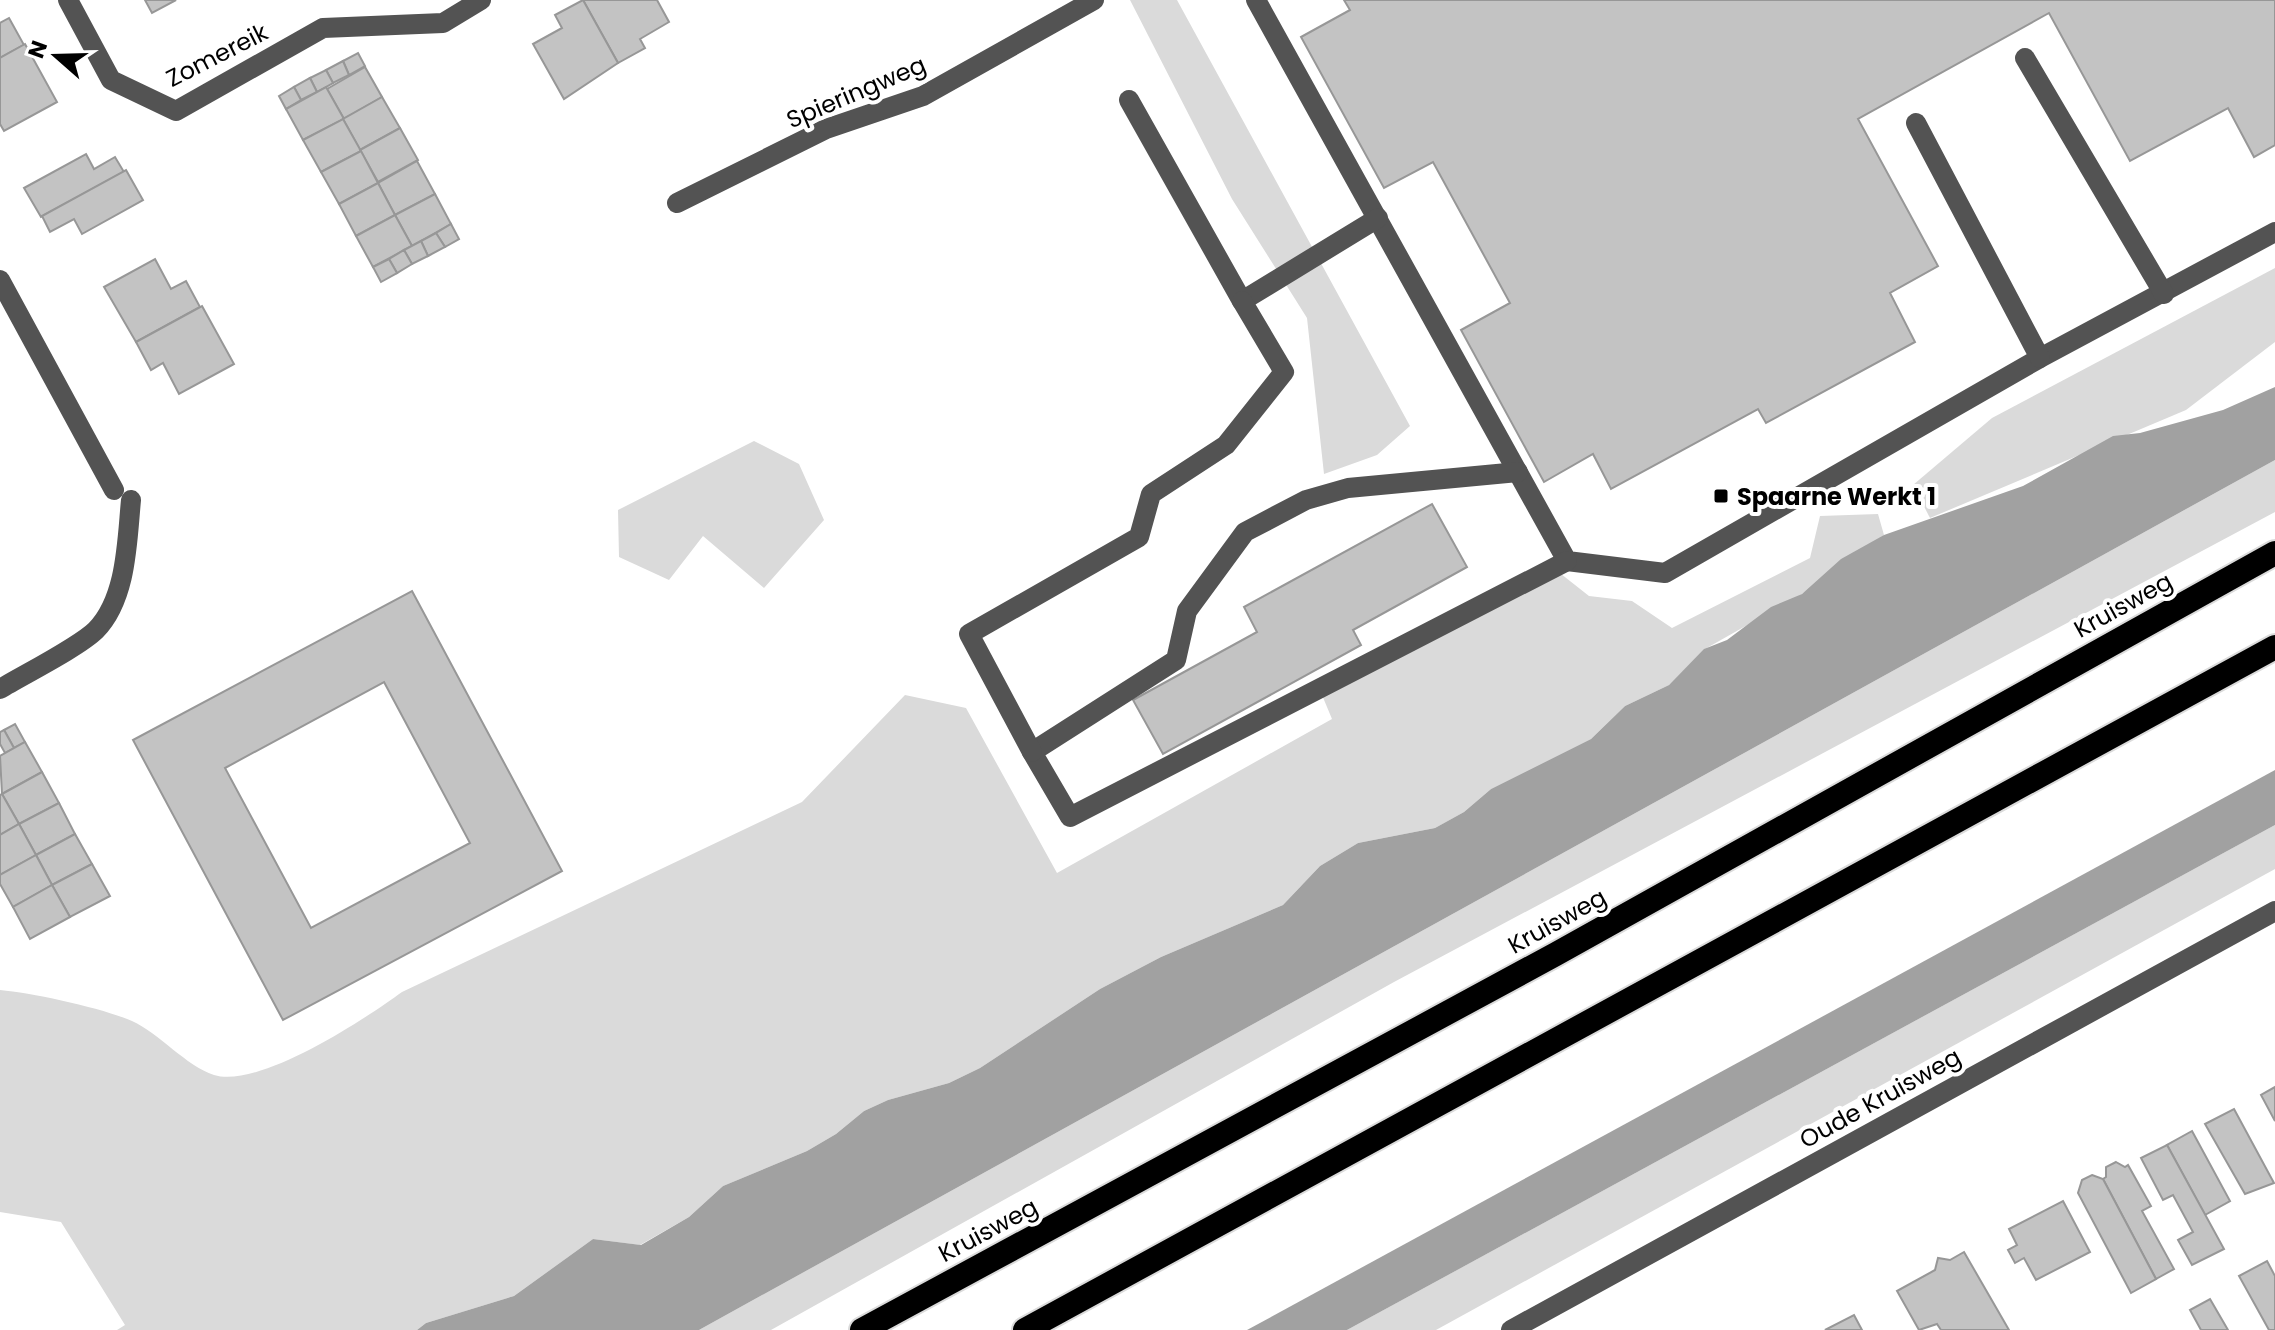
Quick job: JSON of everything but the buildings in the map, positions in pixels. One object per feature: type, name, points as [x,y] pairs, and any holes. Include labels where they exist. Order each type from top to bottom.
[{"type":"highway","name":"Kruisweg","points":[[862,1330],[1556,954],[2275,553]]},
{"type":"highway","points":[[1025,1330],[2275,647]]},
{"type":"street","name":"Zomereik","points":[[68,0],[111,80],[176,111],[323,28],[443,23],[481,0]]},
{"type":"street","name":"Spieringweg","points":[[677,203],[826,129],[923,96],[1094,0]]},
{"type":"street","points":[[1256,0],[1567,561]]},
{"type":"street","points":[[2025,58],[2164,294]]},
{"type":"street","points":[[1129,100],[1284,372],[1226,445],[1151,494],[1139,537],[969,634],[1070,817],[1567,561],[1665,573],[2040,358],[2275,232]]},
{"type":"street","points":[[1916,123],[2040,358]]},
{"type":"street","points":[[1242,301],[1378,218]]},
{"type":"street","points":[[0,280],[122,495],[124,566],[112,604],[95,631],[0,689]]},
{"type":"street","points":[[1032,752],[1176,660],[1187,611],[1245,532],[1306,500],[1348,488],[1518,472]]},
{"type":"street","name":"Oude Kruisweg","points":[[1511,1330],[2275,911]]},
{"type":"shaded area","points":[[1130,0],[1177,0],[1410,426],[1377,455],[1324,474],[1307,318],[1232,199]]},
{"type":"shaded area","points":[[2275,268],[2275,342],[2186,410],[1930,518],[1913,485],[1992,418]]},
{"type":"shaded area","points":[[2275,387],[2275,460],[699,1330],[417,1330],[426,1323],[514,1296],[593,1239],[641,1245],[689,1217],[723,1186],[807,1151],[836,1134],[864,1111],[888,1100],[949,1083],[980,1068],[1100,989],[1161,957],[1283,905],[1320,866],[1358,843],[1435,828],[1464,812],[1491,789],[1591,739],[1625,706],[1669,685],[1704,649],[1727,640],[1771,607],[1802,594],[1841,559],[1884,535],[2023,486],[2113,436],[2140,433],[2223,410]]},
{"type":"shaded area","points":[[754,441],[799,464],[824,520],[764,588],[703,536],[669,580],[619,557],[618,510]]},
{"type":"shaded area","points":[[2275,460],[2275,512],[1394,982],[771,1330],[699,1330]]},
{"type":"shaded area","points":[[1878,514],[1884,535],[1802,594],[1705,649],[1669,685],[1625,706],[1591,739],[1491,789],[1464,812],[1435,828],[1358,843],[1320,866],[1283,905],[1161,957],[1100,989],[980,1068],[949,1083],[888,1100],[864,1111],[836,1134],[807,1151],[723,1186],[689,1217],[640,1245],[593,1239],[514,1296],[426,1323],[417,1330],[117,1330],[125,1325],[61,1222],[0,1212],[0,990],[67,1002],[132,1021],[214,1075],[233,1077],[257,1072],[311,1049],[402,992],[802,802],[905,695],[966,708],[1057,873],[1332,719],[1322,695],[1556,570],[1589,596],[1632,601],[1672,628],[1810,558],[1820,516]]},
{"type":"shaded area","points":[[2275,770],[2275,825],[1347,1330],[1247,1330]]},
{"type":"shaded area","points":[[2275,825],[2275,869],[1436,1330],[1347,1330]]},
{"type":"place","name":"Spaarne Werkt 1","points":[[1721,496]]}]
